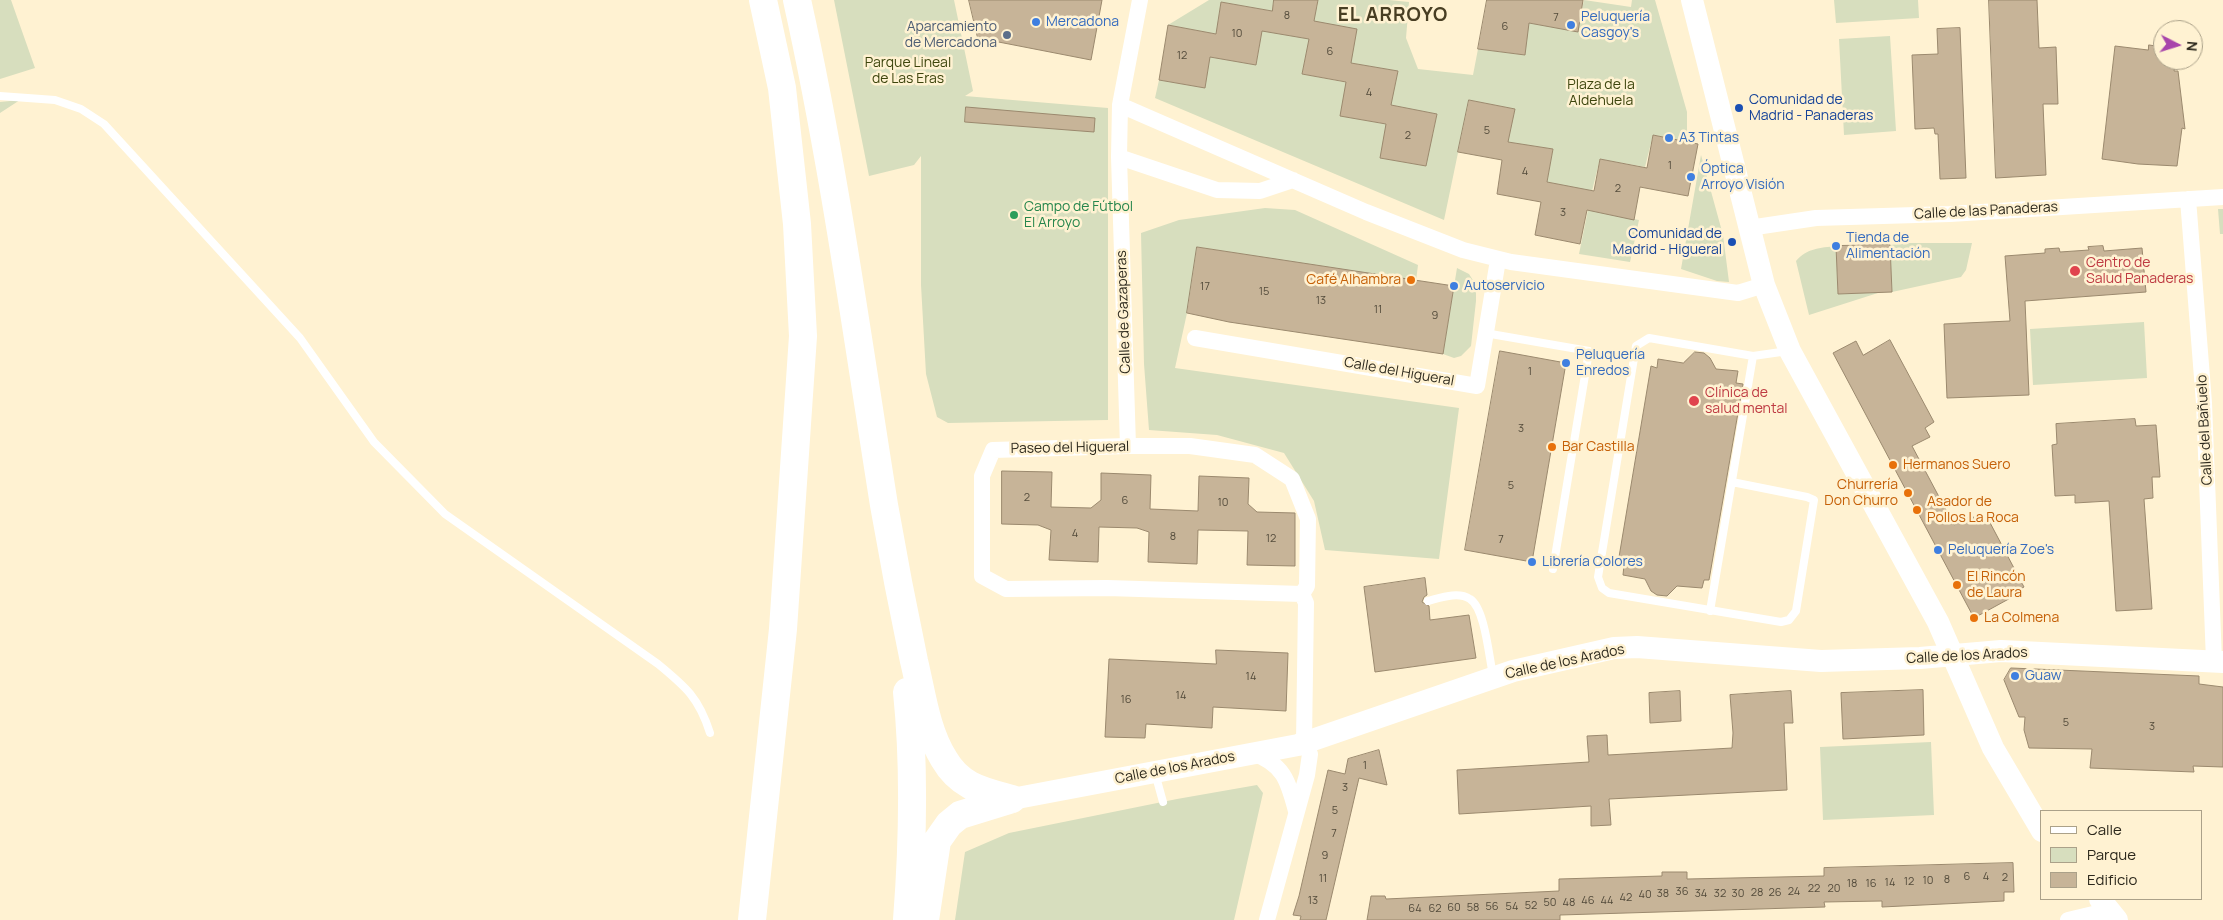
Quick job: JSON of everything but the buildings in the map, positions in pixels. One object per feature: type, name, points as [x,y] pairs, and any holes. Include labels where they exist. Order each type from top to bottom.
[{"type":"highway","points":[[752,920],[783,629],[803,336],[796,224],[782,88],[763,0]]},
{"type":"highway","points":[[797,0],[810,61],[835,204],[894,565],[929,726],[944,759],[959,779],[982,791],[1012,799]]},
{"type":"highway","points":[[894,565],[909,714],[914,787],[912,852],[906,920]]},
{"type":"highway","points":[[925,920],[937,841],[949,824],[960,815],[1012,799]]},
{"type":"street","name":"Calle de Gazaperas","points":[[1128,446],[1119,157],[1120,105],[1140,0]]},
{"type":"street","points":[[1692,0],[1764,285],[1790,351],[1879,511],[1954,655],[1993,748],[2040,828]]},
{"type":"street","points":[[1120,105],[1446,244],[1498,260],[1738,293],[1764,285]]},
{"type":"street","points":[[1119,157],[1217,190],[1260,191],[1293,180]]},
{"type":"street","name":"Calle de las Panaderas","points":[[1749,228],[1816,218],[1950,214],[2223,197]]},
{"type":"street","name":"Calle del Bañuelo","points":[[2188,199],[2204,403],[2218,661]]},
{"type":"street","name":"Calle del Higueral","points":[[1195,338],[1477,386],[1498,260]]},
{"type":"street","name":"Paseo del Higueral","points":[[1190,446],[1255,456],[1292,479],[1308,519],[1307,586],[1302,594],[1107,588],[1006,589],[982,576],[982,476],[993,450],[1190,446]]},
{"type":"street","name":"Paseo del Higueral","points":[[1268,920],[1307,775],[1310,754],[1304,742],[1306,603],[1302,594]]},
{"type":"street","name":"Calle de los Arados","points":[[1012,799],[1304,742],[1513,671],[1614,648],[1637,647],[1822,661],[1920,658],[2001,651],[2218,661]]},
{"type":"street","points":[[1252,753],[1268,759],[1281,771],[1290,786],[1296,812]]},
{"type":"street","points":[[2068,920],[2109,910]]},
{"type":"lane","points":[[0,96],[55,100],[81,109],[104,124],[300,338],[374,442],[439,507],[686,686],[704,712],[710,733]]},
{"type":"lane","points":[[1485,333],[1589,351],[1553,569]]},
{"type":"lane","points":[[1732,482],[1808,497],[1814,500],[1796,610],[1789,620],[1782,622],[1710,611],[1608,593],[1602,588],[1598,577],[1636,346],[1649,338],[1753,356],[1790,351]]},
{"type":"lane","points":[[1710,611],[1753,356]]},
{"type":"lane","points":[[1428,601],[1457,595],[1470,598],[1479,608],[1494,678]]},
{"type":"lane","points":[[1154,772],[1163,802]]},
{"type":"green space","points":[[0,0],[11,0],[35,68],[0,79]]},
{"type":"green space","name":"Campo de Fútbol El Arroyo","points":[[834,0],[954,0],[973,91],[965,96],[1108,108],[1108,420],[948,423],[937,417],[926,374],[921,285],[921,156],[914,165],[869,176]]},
{"type":"green space","points":[[1209,0],[1274,0],[1272,11],[1221,2],[1218,22],[1221,35],[1168,25]]},
{"type":"green space","name":"Plaza de la Aldehuela","points":[[1318,0],[1389,0],[1409,2],[1406,38],[1418,69],[1473,75],[1478,49],[1525,55],[1527,36],[1524,22],[1577,31],[1584,0],[1631,7],[1632,0],[1655,0],[1687,112],[1687,141],[1653,135],[1645,167],[1600,159],[1592,191],[1547,182],[1553,149],[1507,142],[1515,109],[1469,100],[1444,220],[1155,98],[1159,80],[1205,88],[1208,68],[1201,55],[1256,65],[1260,44],[1255,29],[1315,40],[1306,55],[1302,74],[1354,84],[1341,116],[1396,126],[1380,158],[1426,166],[1429,148],[1424,132],[1433,134],[1437,114],[1384,104],[1394,90],[1398,71],[1345,62],[1306,20],[1309,6],[1317,8]]},
{"type":"green space","points":[[1834,0],[1918,0],[1919,18],[1836,23]]},
{"type":"green space","points":[[1890,36],[1896,131],[1844,135],[1839,39]]},
{"type":"green space","points":[[20,100],[0,113],[0,102]]},
{"type":"green space","points":[[1701,155],[1723,235],[1729,282],[1717,281],[1681,269]]},
{"type":"green space","points":[[1265,208],[1295,210],[1418,265],[1416,281],[1198,247],[1187,313],[1175,368],[1459,408],[1439,559],[1325,550],[1314,501],[1284,453],[1217,435],[1149,430],[1144,364],[1141,233],[1179,220]]},
{"type":"green space","points":[[2218,209],[2223,209],[2223,234],[2220,234]]},
{"type":"green space","points":[[1588,210],[1639,220],[1630,262],[1579,254]]},
{"type":"green space","points":[[1908,243],[1972,243],[1966,270],[1961,277],[1892,292],[1890,245]]},
{"type":"green space","points":[[1836,246],[1838,294],[1881,292],[1809,315],[1796,261],[1809,251]]},
{"type":"green space","points":[[1457,268],[1469,274],[1476,285],[1476,301],[1471,346],[1461,356],[1454,358],[1443,354]]},
{"type":"green space","points":[[2144,322],[2147,378],[2033,385],[2030,329]]},
{"type":"green space","points":[[1931,742],[1934,815],[1823,820],[1820,747]]},
{"type":"green space","points":[[1257,785],[1263,793],[1234,920],[955,920],[965,852],[1009,833]]},
{"type":"place","name":"Mercadona","points":[[1036,22]]},
{"type":"place","name":"Peluquería Casgoy's","points":[[1571,25]]},
{"type":"place","name":"Aparcamiento de Mercadona","points":[[1007,35]]},
{"type":"place","name":"Comunidad de Madrid - Panaderas","points":[[1739,108]]},
{"type":"place","name":"A3 Tintas","points":[[1669,138]]},
{"type":"place","name":"Óptica Arroyo Visión","points":[[1691,177]]},
{"type":"place","name":"Campo de Fútbol El Arroyo","points":[[1014,215]]},
{"type":"place","name":"Comunidad de Madrid - Higueral","points":[[1732,242]]},
{"type":"place","name":"Tienda de Alimentación","points":[[1836,246]]},
{"type":"place","name":"Centro de Salud Panaderas","points":[[2075,271]]},
{"type":"place","name":"Café Alhambra","points":[[1411,280]]},
{"type":"place","name":"Autoservicio","points":[[1454,286]]},
{"type":"place","name":"Peluquería Enredos","points":[[1566,363]]},
{"type":"place","name":"Clínica de salud mental","points":[[1694,401]]},
{"type":"place","name":"Bar Castilla","points":[[1552,447]]},
{"type":"place","name":"Hermanos Suero","points":[[1893,465]]},
{"type":"place","name":"Churrería Don Churro","points":[[1908,493]]},
{"type":"place","name":"Asador de Pollos La Roca","points":[[1917,510]]},
{"type":"place","name":"Peluquería Zoe's","points":[[1938,550]]},
{"type":"place","name":"Librería Colores","points":[[1532,562]]},
{"type":"place","name":"El Rincón de Laura","points":[[1957,585]]},
{"type":"place","name":"La Colmena","points":[[1974,618]]},
{"type":"place","name":"Guaw","points":[[2015,676]]},
{"type":"district","name":"EL ARROYO","points":[[1393,16]]},
{"type":"park label","name":"Parque Lineal de Las Eras","points":[[908,72]]}]
